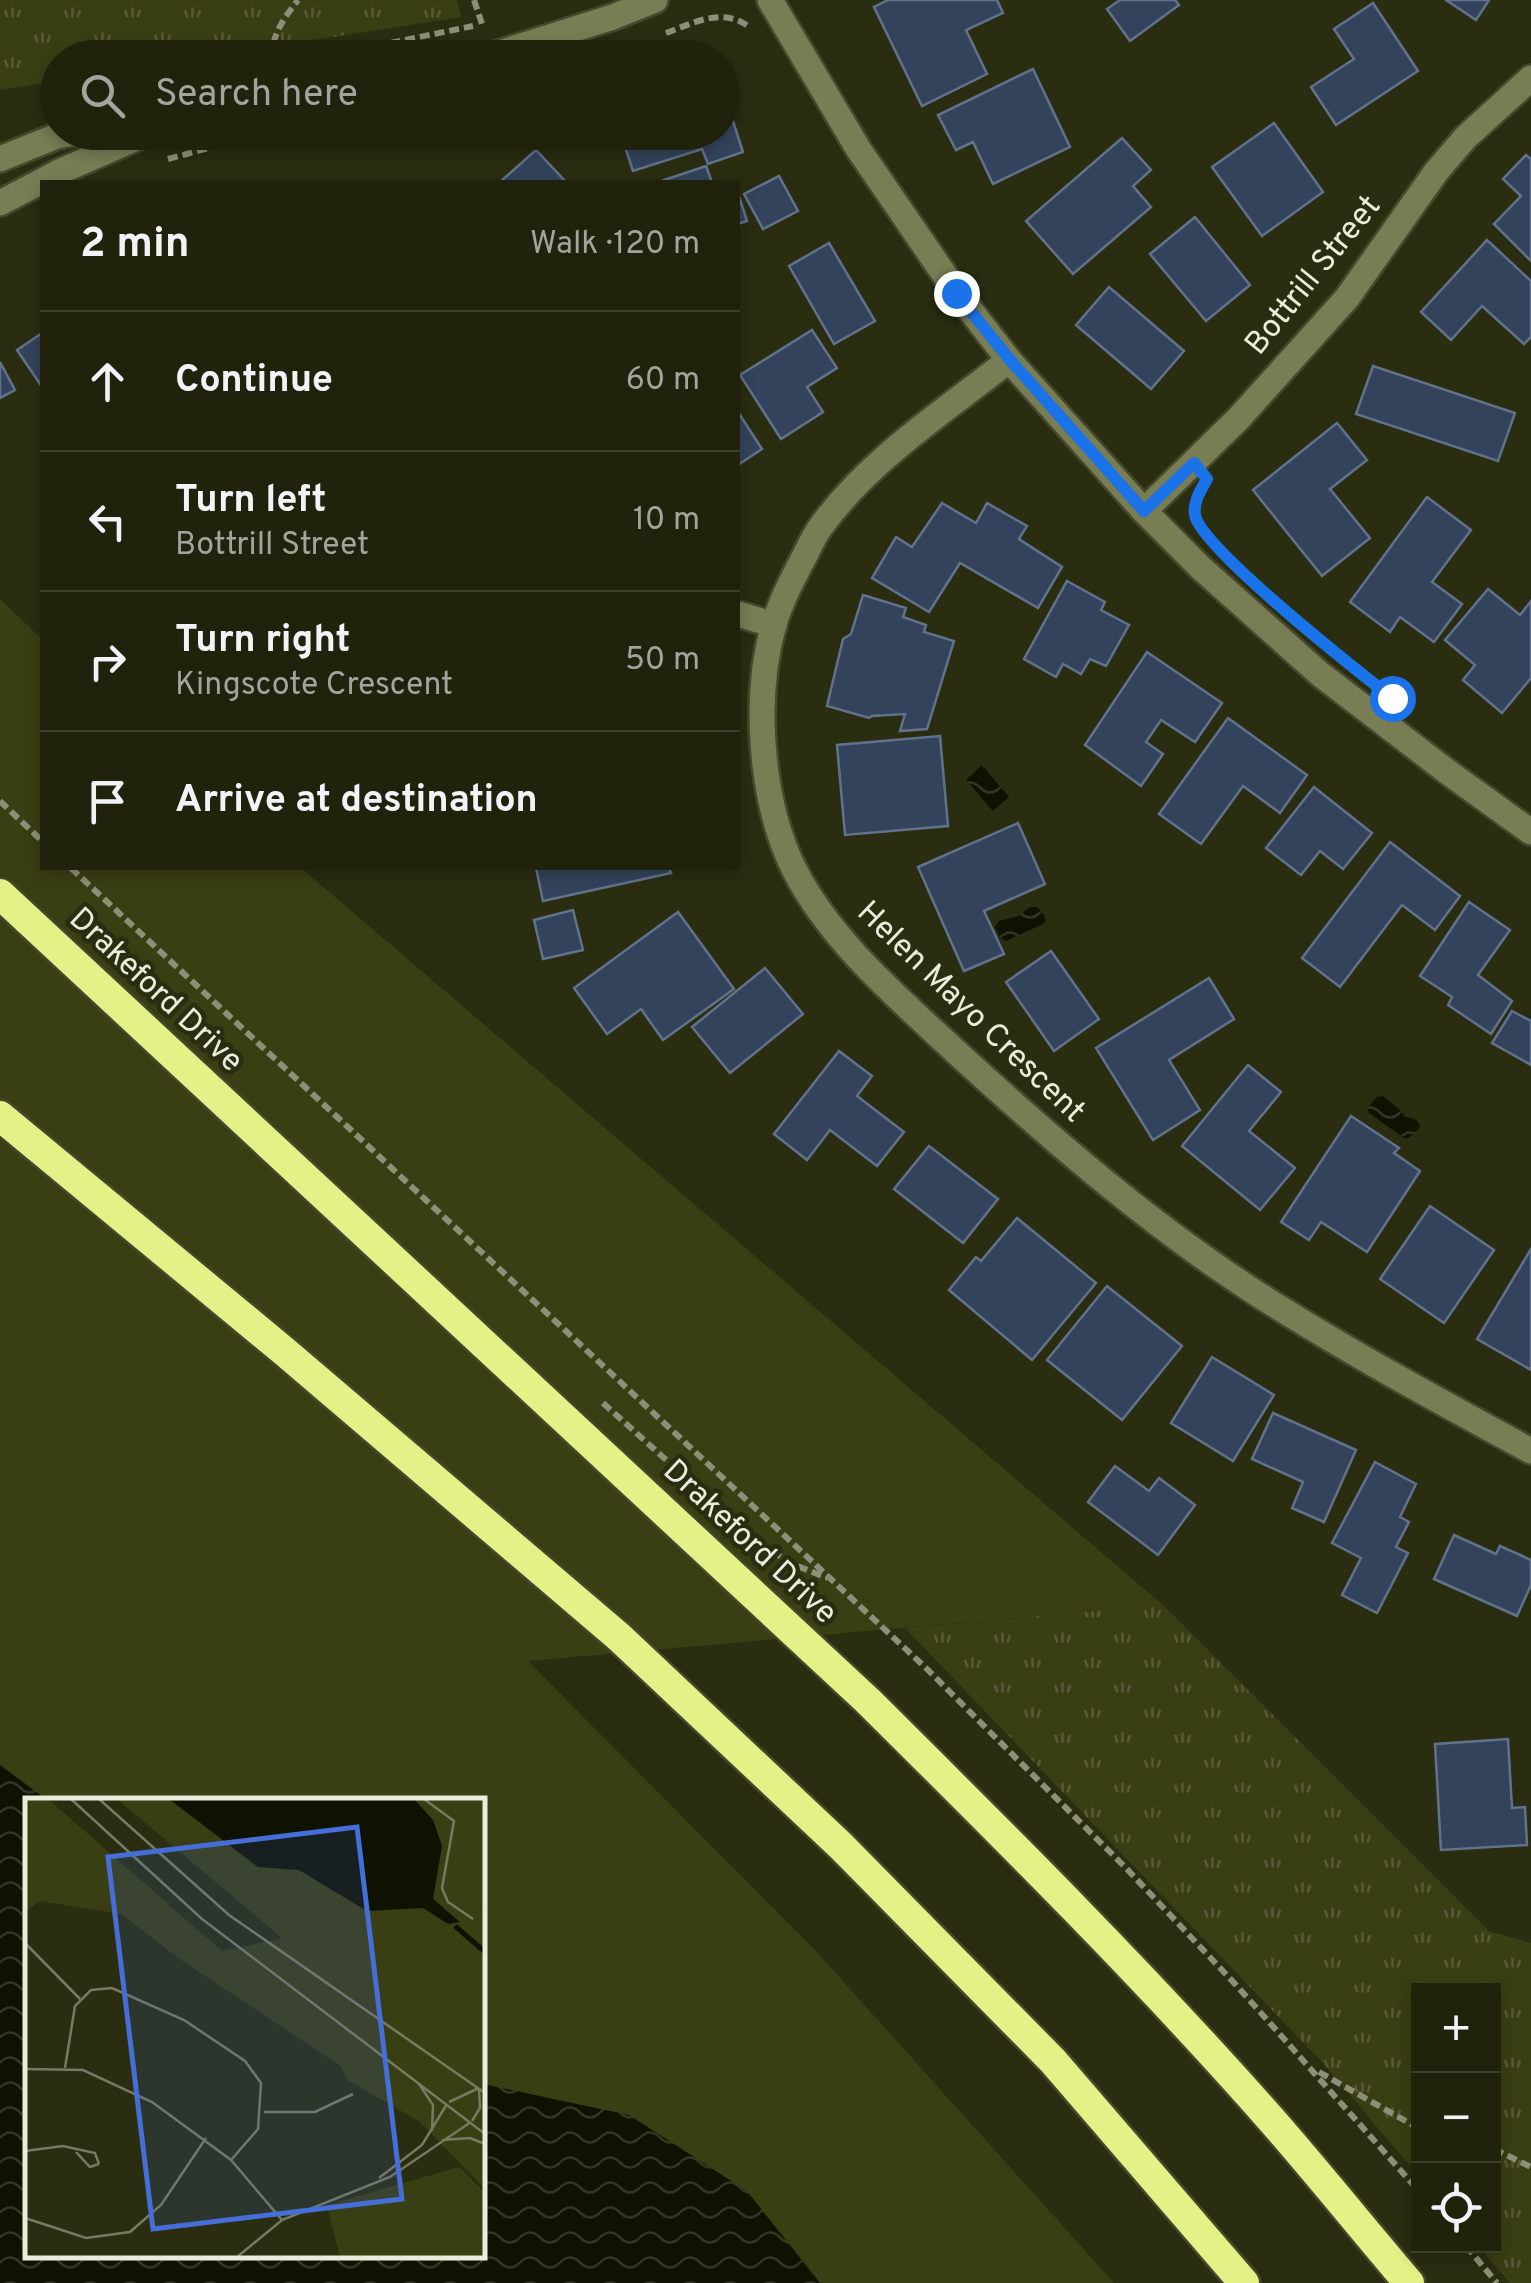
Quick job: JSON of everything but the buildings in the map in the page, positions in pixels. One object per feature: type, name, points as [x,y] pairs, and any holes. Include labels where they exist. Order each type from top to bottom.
[{"type":"highway","name":"Drakeford Drive","points":[[0,894],[882,1715],[1156,1995],[1275,2124],[1409,2283]]},
{"type":"highway","points":[[0,1116],[285,1352],[633,1650],[841,1846],[1052,2061],[1244,2283]]},
{"type":"street","points":[[541,40],[655,0]]},
{"type":"street","points":[[770,0],[858,150],[956,293],[1144,511],[1201,568],[1320,674],[1531,832]]},
{"type":"street","name":"Bottrill Street","points":[[1144,511],[1239,418],[1346,298],[1465,138],[1531,78]]},
{"type":"street","points":[[0,159],[40,143]]},
{"type":"street","points":[[44,180],[109,150]]},
{"type":"street","points":[[0,204],[40,182]]},
{"type":"street","name":"Helen Mayo Crescent","points":[[1010,360],[864,475],[820,527],[786,590],[766,660],[762,732],[771,803],[794,868],[840,936],[914,1013],[1046,1134],[1186,1244],[1258,1294],[1408,1384],[1531,1451]]},
{"type":"street","points":[[740,615],[774,624]]},
{"type":"path","points":[[273,40],[298,0]]},
{"type":"path","points":[[404,40],[482,24],[474,0]]},
{"type":"path","points":[[652,38],[725,16],[751,28]]},
{"type":"path","points":[[162,160],[200,150]]},
{"type":"path","points":[[0,801],[40,839]]},
{"type":"path","points":[[73,870],[926,1668],[1126,1868],[1312,2068],[1411,2182]]},
{"type":"path","points":[[1312,2068],[1411,2124]]},
{"type":"path","points":[[1501,2152],[1531,2167]]},
{"type":"path","points":[[1472,2253],[1497,2283]]},
{"type":"green space","points":[[0,0],[457,0],[461,17],[314,40],[40,40],[40,84],[0,90]]},
{"type":"green space","points":[[0,599],[40,637],[40,870],[303,870],[1163,1605],[528,1661],[815,1950],[1114,2283],[0,2283]]},
{"type":"green space","points":[[1163,1605],[1489,1931],[1531,1943],[1531,2283],[1510,2283],[1484,2253],[1501,2253],[1501,1983],[1411,1983],[1411,2167],[1321,2061],[905,1628]]},
{"type":"water","points":[[982,765],[1009,797],[993,811],[966,780]]},
{"type":"water","points":[[1037,907],[1046,921],[1006,941],[1000,938],[995,927],[999,921],[1018,916]]},
{"type":"water","points":[[1383,1096],[1405,1117],[1418,1122],[1420,1127],[1409,1138],[1369,1113],[1367,1108]]},
{"type":"water","points":[[0,1765],[44,1798],[25,1798],[25,2258],[485,2258],[485,2084],[629,2115],[747,2191],[820,2283],[0,2283]]},
{"type":"route","points":[[956,293],[1144,511],[1194,463],[1207,479],[1197,495],[1195,516],[1208,539],[1325,645],[1392,698]]}]
